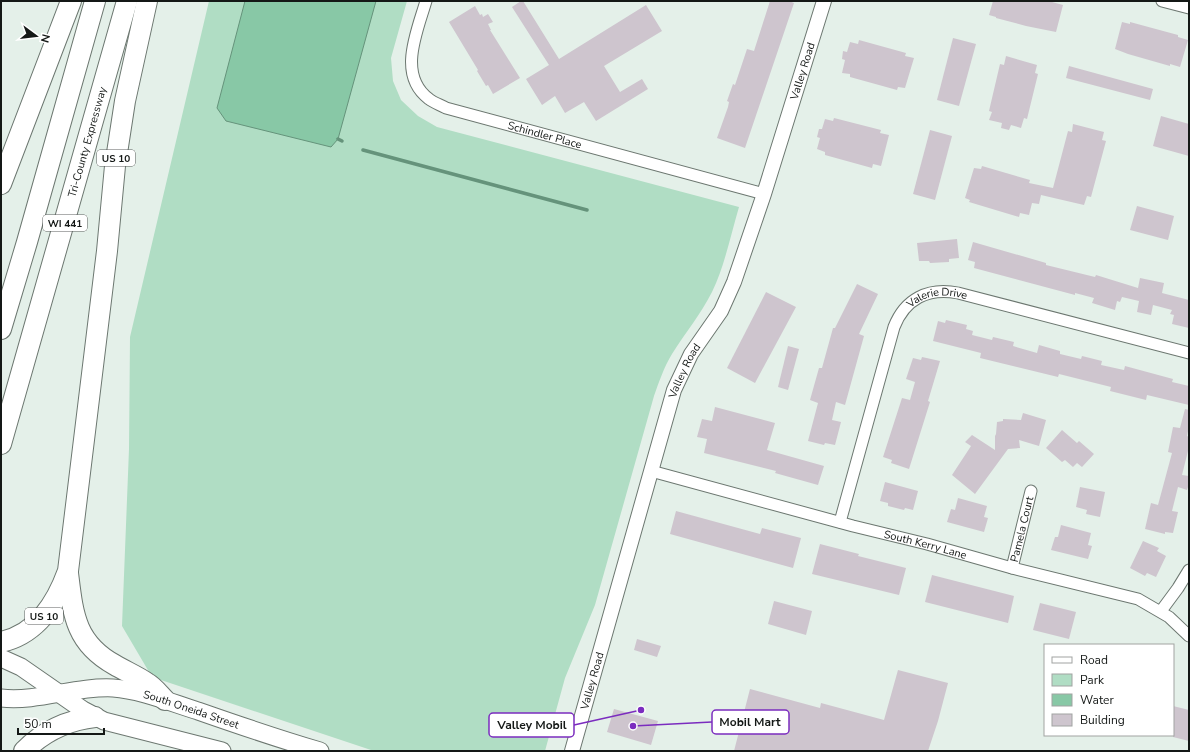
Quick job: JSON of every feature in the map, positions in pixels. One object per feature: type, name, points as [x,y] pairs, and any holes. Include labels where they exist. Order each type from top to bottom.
[{"type":"highway","points":[[1,184],[71,1]]},
{"type":"highway","points":[[1,329],[95,1]]},
{"type":"highway","name":"Tri-County Expressway","points":[[1,444],[127,1]]},
{"type":"highway","name":"US 10","points":[[1,642],[24,634],[44,616],[55,602],[68,571],[107,251],[115,166],[125,101],[147,1]]},
{"type":"highway","points":[[68,571],[75,618],[80,631],[88,642],[96,652],[107,661],[149,684],[165,700]]},
{"type":"highway","points":[[24,751],[36,740],[61,726],[77,720],[95,717]]},
{"type":"main road","points":[[1,658],[13,662],[25,669],[95,717],[115,724],[222,751]]},
{"type":"main road","name":"South Oneida Street","points":[[1,698],[23,698],[113,688],[128,690],[165,700],[276,738],[320,751]]},
{"type":"street","name":"Schindler Place","points":[[426,1],[412,49],[411,69],[418,86],[429,99],[446,108],[764,194]]},
{"type":"street","name":"Valley Road","points":[[572,751],[674,390],[691,354],[711,326],[728,297],[740,267],[824,1]]},
{"type":"street","points":[[1162,1],[1189,8]]},
{"type":"street","name":"Valerie Drive","points":[[840,522],[894,327],[903,310],[919,297],[939,291],[958,293],[1189,353]]},
{"type":"street","name":"South Kerry Lane","points":[[651,471],[1012,568],[1138,599],[1161,611],[1189,636]]},
{"type":"street","name":"Pamela Court","points":[[1012,568],[1031,491]]},
{"type":"street","points":[[1161,611],[1189,570]]},
{"type":"green space","points":[[209,1],[407,1],[391,58],[393,81],[401,100],[418,116],[437,127],[739,207],[724,262],[712,292],[669,359],[654,396],[595,605],[565,678],[545,751],[374,751],[152,677],[122,626],[129,449],[130,337]]},
{"type":"water","points":[[245,1],[376,1],[338,139],[331,147],[226,121],[217,108]]},
{"type":"building","points":[[523,1],[559,59],[646,5],[662,31],[604,66],[620,92],[642,79],[648,89],[596,121],[584,102],[565,113],[555,96],[542,105],[526,79],[549,65],[512,7]]},
{"type":"building","points":[[770,1],[789,1],[794,3],[745,148],[717,138],[728,107],[729,102],[727,101],[733,84],[735,85],[747,49],[754,51]]},
{"type":"building","points":[[993,1],[1053,1],[1052,2],[1063,5],[1056,32],[1026,26],[989,15]]},
{"type":"building","points":[[475,6],[480,15],[482,14],[483,17],[488,14],[493,22],[488,24],[490,30],[520,78],[493,94],[488,85],[486,86],[449,22]]},
{"type":"building","points":[[1122,22],[1130,24],[1130,22],[1178,35],[1178,37],[1188,40],[1180,67],[1170,64],[1170,66],[1115,49]]},
{"type":"building","points":[[953,38],[976,44],[959,106],[937,100]]},
{"type":"building","points":[[859,40],[906,53],[905,56],[914,58],[905,88],[898,87],[897,90],[850,77],[850,74],[842,73],[845,60],[842,59],[843,51],[847,52],[850,42],[858,44]]},
{"type":"building","points":[[1006,56],[1037,65],[1035,73],[1038,74],[1027,119],[1024,118],[1021,128],[1011,125],[1009,130],[1001,128],[1002,123],[989,120],[992,112],[989,111],[1000,64],[1004,65]]},
{"type":"building","points":[[1069,66],[1153,89],[1150,100],[1066,78]]},
{"type":"building","points":[[1161,116],[1189,124],[1189,156],[1153,146]]},
{"type":"building","points":[[834,118],[881,130],[880,133],[889,135],[881,166],[873,164],[872,168],[825,155],[825,152],[817,149],[820,138],[817,137],[819,129],[822,129],[825,119],[833,121]]},
{"type":"building","points":[[1073,124],[1104,132],[1102,140],[1106,141],[1091,197],[1087,196],[1084,205],[1041,195],[1039,204],[1032,203],[1029,215],[1020,213],[1019,217],[969,202],[970,200],[965,198],[974,168],[981,169],[982,166],[1030,180],[1029,183],[1053,188],[1068,131],[1072,132]]},
{"type":"building","points":[[930,130],[952,136],[935,200],[913,194]]},
{"type":"building","points":[[1137,206],[1174,216],[1168,240],[1130,230]]},
{"type":"building","points":[[957,239],[959,258],[949,259],[949,262],[930,263],[929,261],[919,261],[917,243]]},
{"type":"building","points":[[973,242],[1046,263],[1046,265],[1095,277],[1096,275],[1138,288],[1140,278],[1164,283],[1162,293],[1189,300],[1189,328],[1172,324],[1174,315],[1170,314],[1172,310],[1153,305],[1151,315],[1137,312],[1139,301],[1122,297],[1120,302],[1117,301],[1115,310],[1092,303],[1094,298],[1075,293],[1075,295],[974,268],[975,262],[968,260]]},
{"type":"building","points":[[857,284],[878,294],[859,334],[864,336],[845,405],[836,402],[832,420],[841,422],[835,445],[825,443],[824,445],[808,441],[818,403],[810,400],[819,368],[822,368],[833,328],[835,328]]},
{"type":"building","points":[[766,292],[796,307],[755,383],[727,368]]},
{"type":"building","points":[[946,320],[967,325],[966,329],[973,331],[972,335],[992,340],[993,337],[1014,342],[1013,346],[1037,353],[1039,345],[1060,351],[1060,354],[1081,359],[1082,356],[1102,361],[1101,365],[1124,370],[1125,366],[1173,379],[1172,382],[1189,386],[1189,405],[1147,395],[1146,400],[1110,391],[1111,387],[1059,374],[1058,377],[980,358],[981,353],[933,341],[938,321],[945,323]]},
{"type":"building","points":[[788,346],[799,349],[788,390],[778,387]]},
{"type":"building","points":[[922,357],[940,361],[928,401],[930,402],[909,469],[891,463],[892,460],[883,457],[902,398],[910,400],[915,382],[906,379],[913,358],[921,360]]},
{"type":"building","points":[[715,407],[775,423],[767,450],[824,466],[818,485],[775,473],[776,471],[704,453],[707,439],[697,437],[702,419],[712,421]]},
{"type":"building","points":[[1185,409],[1189,410],[1189,426],[1187,436],[1189,437],[1189,447],[1182,475],[1189,476],[1189,484],[1187,490],[1178,487],[1172,511],[1178,512],[1173,533],[1165,532],[1165,534],[1145,529],[1151,503],[1158,505],[1172,453],[1168,452],[1173,427],[1180,428]]},
{"type":"building","points":[[1023,413],[1046,420],[1039,446],[1019,440],[1020,448],[1008,449],[975,494],[952,475],[971,446],[965,442],[972,435],[995,450],[997,422],[1003,421],[1003,419],[1021,420]]},
{"type":"building","points":[[1062,430],[1077,443],[1079,441],[1094,454],[1082,467],[1077,463],[1073,467],[1065,460],[1062,462],[1046,448]]},
{"type":"building","points":[[885,482],[918,491],[913,510],[905,508],[904,510],[888,506],[888,503],[880,501]]},
{"type":"building","points":[[1080,487],[1105,492],[1100,517],[1086,514],[1087,510],[1076,507]]},
{"type":"building","points":[[958,498],[987,506],[984,517],[988,518],[984,532],[947,522],[951,509],[955,510]]},
{"type":"building","points":[[676,511],[760,534],[762,528],[801,538],[793,568],[670,534]]},
{"type":"building","points":[[1061,525],[1091,533],[1088,545],[1092,546],[1088,559],[1051,550],[1055,537],[1058,537]]},
{"type":"building","points":[[1143,541],[1159,548],[1157,551],[1166,556],[1156,577],[1147,573],[1145,576],[1130,568]]},
{"type":"building","points":[[820,544],[859,554],[858,556],[906,568],[899,595],[812,574]]},
{"type":"building","points":[[932,575],[1014,596],[1008,623],[925,602]]},
{"type":"building","points":[[774,601],[812,611],[806,635],[768,624]]},
{"type":"building","points":[[1040,603],[1076,612],[1069,639],[1033,630]]},
{"type":"building","points":[[637,639],[661,646],[657,657],[634,650]]},
{"type":"building","points":[[898,670],[948,683],[928,751],[734,751],[750,689],[820,708],[821,703],[884,720]]},
{"type":"building","points":[[1174,706],[1189,710],[1189,741],[1173,737]]},
{"type":"building","points":[[614,709],[658,721],[651,745],[607,732]]},
{"type":"waterway","points":[[338,139],[342,141]]},
{"type":"waterway","points":[[363,150],[587,210]]},
{"type":"place","name":"Valley Mobil","points":[[641,710]]},
{"type":"place","name":"Mobil Mart","points":[[633,726]]}]
